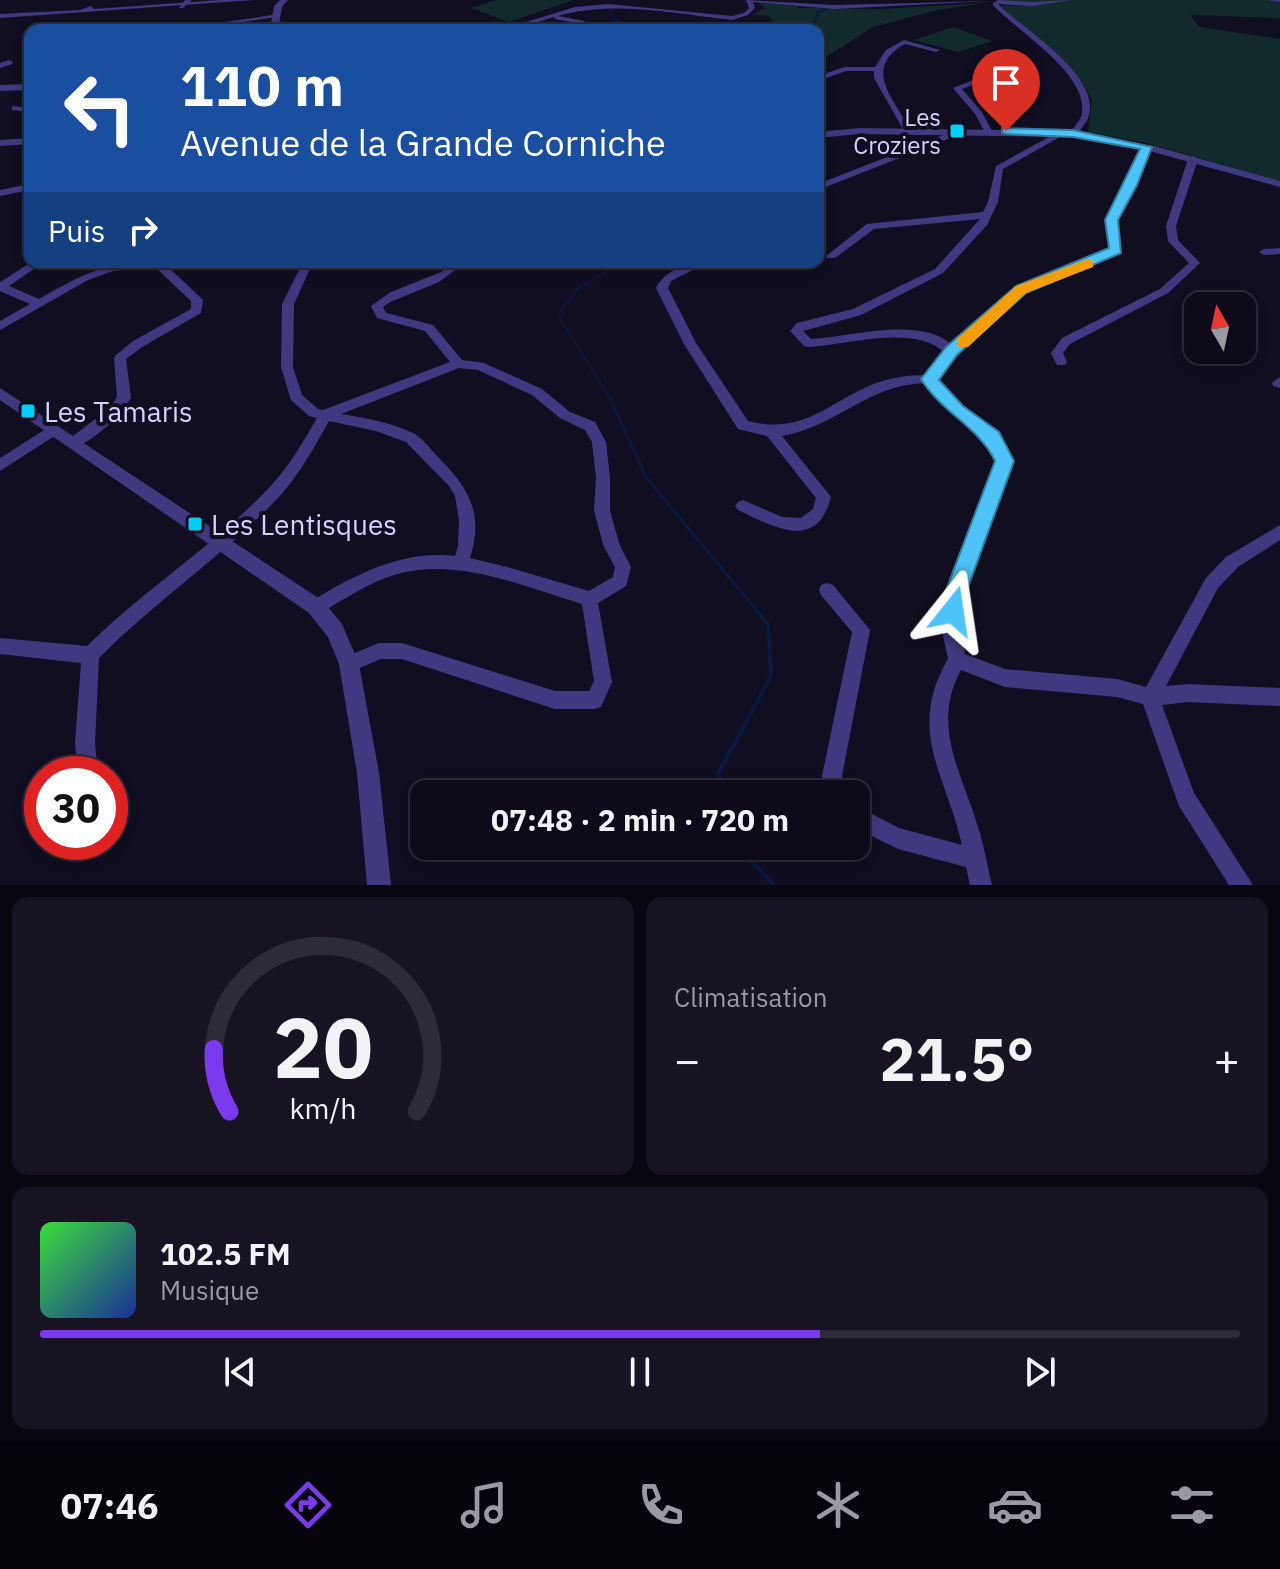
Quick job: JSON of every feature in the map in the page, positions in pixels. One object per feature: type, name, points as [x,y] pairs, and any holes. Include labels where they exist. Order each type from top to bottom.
[{"type":"street","points":[[93,7],[103,0]]},
{"type":"street","points":[[80,8],[103,0]]},
{"type":"street","points":[[181,7],[189,0]]},
{"type":"street","points":[[80,8],[181,7],[251,0]]},
{"type":"street","points":[[527,24],[615,6],[732,18],[749,12],[751,0],[834,7],[994,2],[1032,4],[1069,0]]},
{"type":"street","points":[[1271,0],[1280,0]]},
{"type":"street","points":[[951,351],[946,344],[931,336],[914,333],[825,344],[808,343],[796,331],[801,326],[857,312],[939,271],[987,215],[999,168],[1068,133],[1083,120],[1086,103],[1076,79],[994,2]]},
{"type":"street","points":[[196,24],[277,3],[275,24]]},
{"type":"street","points":[[0,16],[93,7],[110,10]]},
{"type":"street","points":[[558,16],[583,24]]},
{"type":"street","points":[[908,131],[878,78],[878,69],[883,57],[904,42],[936,50]]},
{"type":"street","points":[[0,66],[9,62]]},
{"type":"street","points":[[824,77],[845,69],[878,69]]},
{"type":"street","points":[[976,81],[957,88],[968,105],[978,112],[988,131]]},
{"type":"street","points":[[0,88],[24,87]]},
{"type":"street","points":[[15,108],[24,109]]},
{"type":"street","points":[[824,134],[844,131],[1068,133],[1146,147],[1280,184]]},
{"type":"street","points":[[824,184],[904,150],[932,143],[950,135],[950,131]]},
{"type":"street","points":[[0,143],[24,141]]},
{"type":"street","points":[[690,268],[666,279],[662,288],[667,304],[743,425],[773,434],[824,418],[893,382],[930,379],[951,351],[1021,289],[1116,250],[1112,220],[1131,185],[1146,147]]},
{"type":"street","points":[[1061,362],[1057,353],[1066,341],[1164,291],[1195,263],[1173,241],[1171,226],[1193,159]]},
{"type":"street","points":[[0,193],[24,189]]},
{"type":"street","points":[[831,256],[871,226],[987,215]]},
{"type":"street","points":[[1264,252],[1280,251]]},
{"type":"street","points":[[0,287],[30,268]]},
{"type":"street","points":[[0,326],[84,278],[111,268]]},
{"type":"street","points":[[74,443],[115,411],[124,398],[120,358],[132,345],[180,323],[197,310],[197,300],[163,268]]},
{"type":"street","points":[[305,268],[288,304],[287,367],[296,397],[314,413],[378,426],[411,438],[454,482],[462,495],[467,521],[466,546],[460,564]]},
{"type":"street","points":[[453,268],[443,277],[387,297],[377,306],[381,315],[429,328],[458,364]]},
{"type":"street","points":[[0,287],[39,303]]},
{"type":"street","points":[[90,655],[119,626],[273,493],[302,457],[326,414],[458,364],[480,366],[537,392],[565,415],[590,426],[599,442],[603,478],[602,511],[612,547],[623,567],[620,581],[590,599],[460,564],[423,562],[383,572],[316,607]]},
{"type":"street","points":[[930,379],[937,392],[992,437],[1004,461],[957,590],[952,635],[957,660],[941,690],[936,726],[939,745],[967,826],[981,885]]},
{"type":"street","points":[[0,393],[316,607],[335,631],[349,664],[368,773],[379,885]]},
{"type":"street","points":[[0,465],[54,429]]},
{"type":"street","points":[[743,506],[781,523],[804,525],[820,512],[824,497],[773,434]]},
{"type":"street","points":[[1242,885],[1186,799],[1150,697],[1212,583],[1232,562],[1280,532]]},
{"type":"street","points":[[827,590],[861,630],[833,780]]},
{"type":"street","points":[[349,664],[379,651],[402,651],[555,700],[594,700],[603,682],[590,599]]},
{"type":"street","points":[[0,646],[90,655]]},
{"type":"street","points":[[84,756],[82,746],[92,676],[90,655]]},
{"type":"street","points":[[957,660],[1005,678],[1117,688],[1150,697],[1188,693],[1280,697]]},
{"type":"street","points":[[870,826],[881,834],[919,846],[975,858]]},
{"type":"green space","points":[[496,0],[573,0],[509,22],[471,8]]},
{"type":"green space","points":[[997,0],[1280,0],[1280,18],[1191,15],[1199,27],[1280,39],[1280,181],[1146,143],[1088,132],[1092,101],[1082,81],[1000,6],[1037,5]]},
{"type":"green space","points":[[757,2],[798,8],[881,9],[985,3],[937,10],[873,27],[824,58],[824,24],[774,24],[769,16],[752,15],[765,8]]},
{"type":"green space","points":[[953,27],[992,41],[958,52],[914,40]]},
{"type":"waterway","points":[[609,7],[613,17],[622,24]]},
{"type":"waterway","points":[[814,24],[818,12],[828,9]]},
{"type":"waterway","points":[[610,397],[558,315],[577,289],[612,268]]},
{"type":"waterway","points":[[610,397],[646,477],[758,612]]},
{"type":"waterway","points":[[720,780],[718,774],[771,676],[768,624],[756,610]]},
{"type":"waterway","points":[[751,860],[774,885]]},
{"type":"slow traffic","points":[[962,343],[1021,289],[1088,264]]},
{"type":"place","name":"Les Croziers","points":[[957,131]]},
{"type":"place","name":"Les Tamaris","points":[[28,411]]},
{"type":"place","name":"Les Lentisques","points":[[195,524]]},
{"type":"route","points":[[953,611],[957,590],[1004,461],[992,437],[937,392],[930,379],[951,351],[1021,289],[1116,250],[1112,220],[1131,185],[1146,147],[1073,134],[1006,131]]}]
